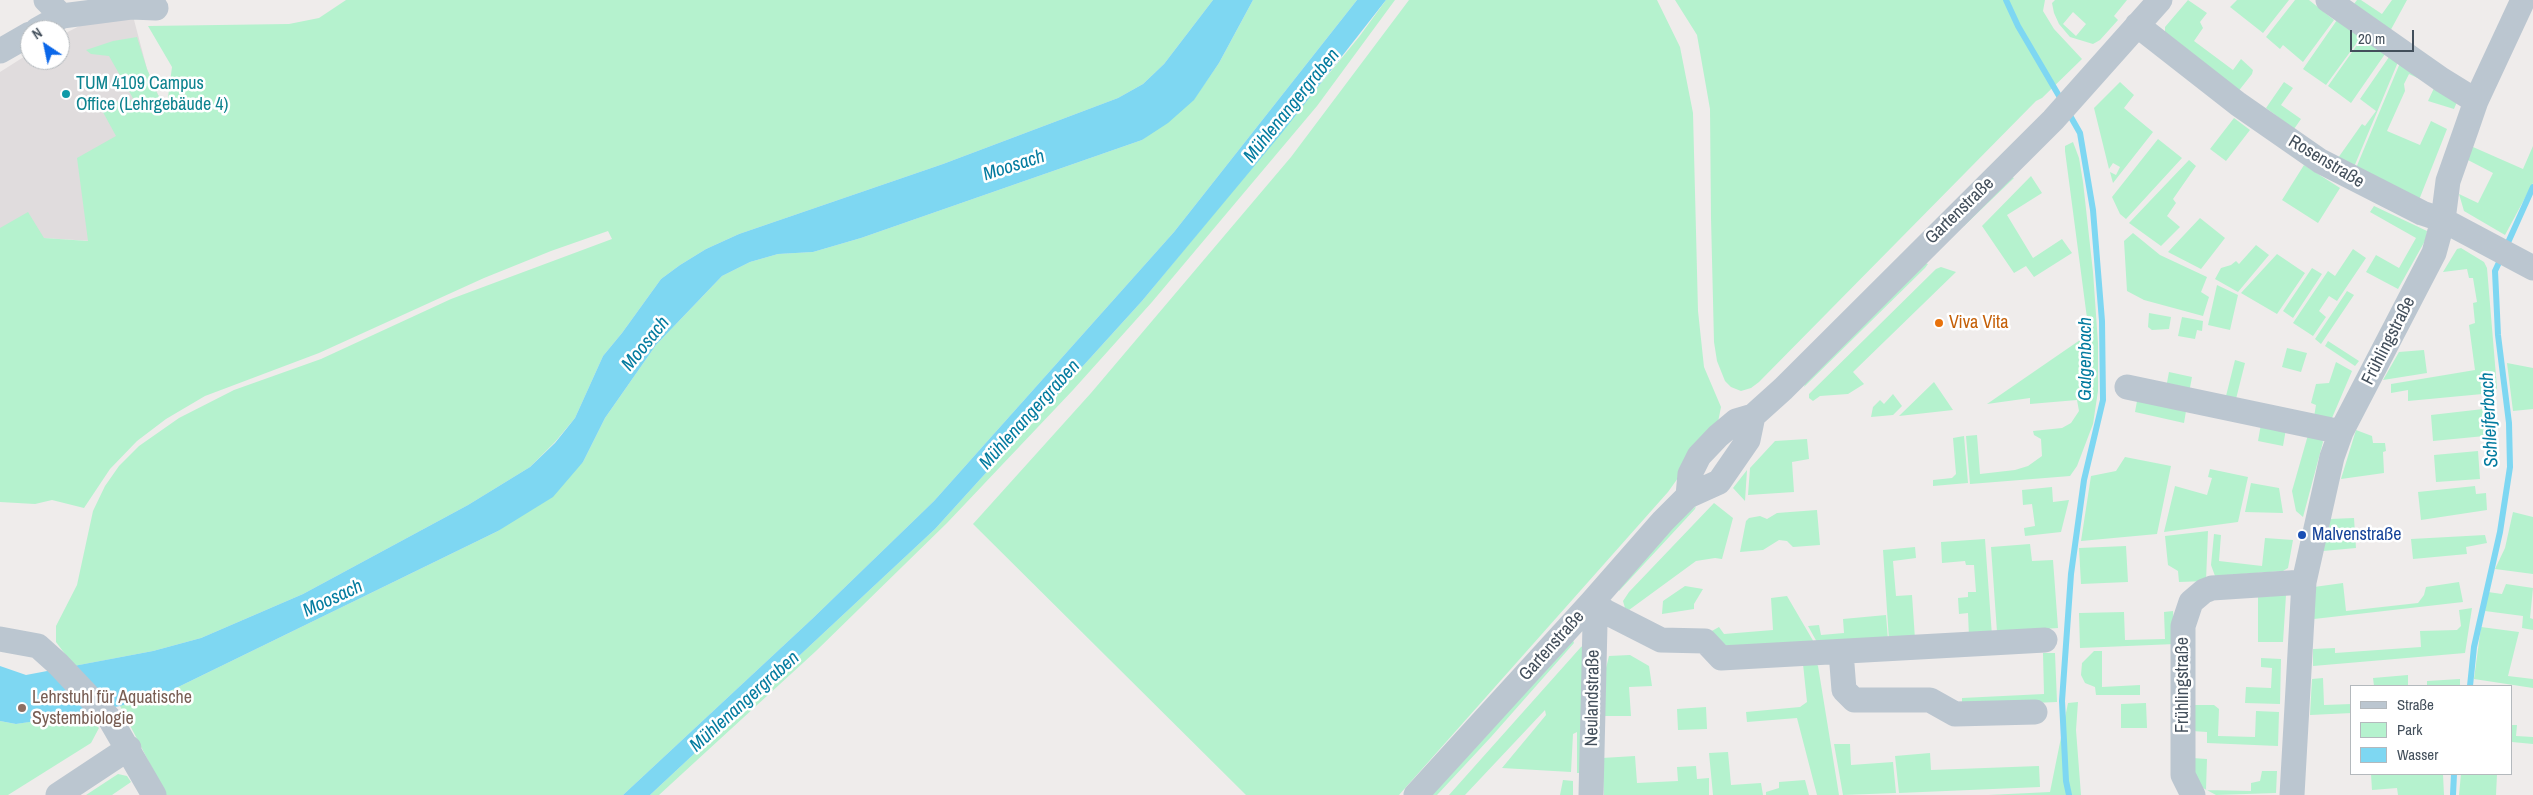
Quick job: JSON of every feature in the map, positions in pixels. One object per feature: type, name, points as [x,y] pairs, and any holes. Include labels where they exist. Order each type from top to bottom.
[{"type":"street","name":"Gartenstraße","points":[[1416,795],[1592,602],[1648,537],[1688,496],[1719,482],[1748,440],[1753,416],[1783,389],[2053,120],[2086,84],[2107,56],[2160,0]]},
{"type":"street","name":"Frühlingstraße","points":[[2292,795],[2304,582],[2320,503],[2341,432],[2434,253],[2443,220],[2448,181],[2476,101],[2523,0]]},
{"type":"street","points":[[2332,3],[2442,80],[2476,101]]},
{"type":"street","points":[[45,20],[54,8],[156,8]]},
{"type":"street","name":"Rosenstraße","points":[[2137,26],[2238,104],[2320,161],[2422,213],[2443,220],[2526,264]]},
{"type":"street","points":[[0,48],[20,39]]},
{"type":"street","points":[[2127,387],[2341,432]]},
{"type":"street","name":"Frühlingstraße","points":[[2193,795],[2186,784],[2183,766],[2183,626],[2191,602],[2204,591],[2212,588],[2304,582]]},
{"type":"street","points":[[1592,602],[1606,612],[1661,640],[1705,641],[1721,658],[2045,640]]},
{"type":"street","name":"Neulandstraße","points":[[1591,795],[1596,624],[1592,602]]},
{"type":"street","points":[[0,639],[38,646],[58,664],[110,719],[129,748],[154,795]]},
{"type":"street","points":[[1840,652],[1844,690],[1854,700],[1930,700],[1955,714],[2035,712]]},
{"type":"street","points":[[58,795],[129,748]]},
{"type":"shaded area","points":[[133,16],[147,69],[163,106],[141,244],[10,236],[0,242],[0,72],[20,59],[20,70],[70,70],[70,31],[91,20]]},
{"type":"green space","points":[[346,0],[1213,0],[1164,64],[1143,84],[1118,98],[943,164],[739,234],[706,249],[680,265],[661,279],[603,356],[575,418],[555,442],[530,467],[468,505],[303,594],[201,638],[153,651],[74,666],[56,642],[56,626],[77,585],[93,511],[105,486],[119,466],[139,446],[179,418],[234,390],[321,359],[451,299],[612,239],[608,231],[551,251],[484,278],[319,353],[205,396],[166,419],[137,441],[110,469],[84,508],[52,500],[35,504],[0,502],[0,228],[28,212],[44,238],[88,241],[77,158],[116,136],[98,103],[134,100],[109,56],[91,54],[86,50],[113,41],[137,37],[158,95],[167,105],[172,67],[148,26],[289,24],[319,18]]},
{"type":"green space","points":[[1253,0],[1357,0],[1174,232],[934,501],[812,619],[623,795],[166,795],[120,706],[170,691],[498,531],[583,462],[605,418],[656,345],[722,276],[750,262],[778,254],[813,252],[861,238],[1142,140],[1194,99],[1219,63]]},
{"type":"green space","points":[[1386,0],[1395,0],[1317,106],[1152,302],[1073,390],[947,523],[816,651],[659,795],[650,795],[935,529],[1142,301],[1359,37]]},
{"type":"green space","points":[[1409,0],[1657,0],[1680,47],[1693,113],[1698,311],[1704,367],[1721,407],[1718,422],[1668,492],[1399,795],[1246,795],[973,524],[1091,393],[1291,157]]},
{"type":"green space","points":[[1675,0],[2045,0],[2043,11],[2054,29],[2082,59],[2042,98],[2036,101],[1759,382],[1751,388],[1741,391],[1731,387],[1725,381],[1717,361],[1714,342],[1710,109],[1697,35]]},
{"type":"green space","points":[[2055,0],[2127,0],[2114,16],[2118,20],[2100,40],[2093,44],[2070,37],[2059,24],[2052,3]],"holes":[[[2073,12],[2086,24],[2076,36],[2063,24]]]},
{"type":"green space","points":[[2188,0],[2207,13],[2200,22],[2203,28],[2194,41],[2233,70],[2241,59],[2253,70],[2237,93],[2165,33],[2165,27]]},
{"type":"green space","points":[[2237,0],[2289,0],[2263,33],[2230,7]]},
{"type":"green space","points":[[2295,0],[2309,0],[2334,20],[2303,62],[2283,45],[2280,49],[2266,37]]},
{"type":"green space","points":[[2357,0],[2361,0],[2382,14],[2392,0],[2407,0],[2388,35],[2350,9]]},
{"type":"green space","points":[[2337,20],[2361,37],[2326,85],[2303,69]]},
{"type":"green space","points":[[2362,38],[2385,54],[2351,103],[2328,86]]},
{"type":"green space","points":[[2389,57],[2398,62],[2354,167],[2338,158],[2362,124],[2365,126],[2376,111],[2360,99]]},
{"type":"green space","points":[[2400,63],[2459,97],[2454,109],[2428,101],[2435,86],[2409,74],[2404,84],[2405,91],[2387,131],[2420,145],[2431,121],[2447,129],[2419,200],[2356,168]]},
{"type":"green space","points":[[2120,82],[2134,95],[2124,108],[2153,132],[2113,183],[2110,172],[2116,175],[2120,167],[2113,163],[2109,169],[2094,108]]},
{"type":"green space","points":[[2284,82],[2293,88],[2281,105],[2301,119],[2294,129],[2266,108]]},
{"type":"green space","points":[[2234,118],[2250,130],[2226,161],[2210,149]]},
{"type":"green space","points":[[2158,139],[2182,158],[2126,219],[2120,214],[2112,197]]},
{"type":"green space","points":[[2073,142],[2079,158],[2083,182],[2093,272],[2098,343],[2098,391],[2093,424],[2077,466],[2070,476],[1970,484],[1966,436],[1977,435],[1980,474],[2015,470],[2028,466],[2042,456],[2041,439],[2034,435],[2033,431],[2062,428],[2071,423],[2079,411],[2077,400],[2030,404],[2030,398],[1987,404],[2080,340],[2080,351],[2090,341],[2065,151],[2065,146]]},
{"type":"green space","points":[[2533,146],[2533,183],[2505,235],[2464,211],[2459,194],[2478,203],[2493,173],[2466,159],[2473,147],[2523,169]]},
{"type":"green space","points":[[2189,160],[2196,166],[2173,199],[2176,203],[2167,216],[2180,227],[2161,246],[2129,223]]},
{"type":"green space","points":[[2304,165],[2340,188],[2318,223],[2282,200]]},
{"type":"green space","points":[[2031,176],[2042,193],[2007,215],[2033,258],[2062,239],[2072,253],[2034,277],[2026,266],[2014,273],[1982,226]]},
{"type":"green space","points":[[2012,177],[2014,178],[1964,226],[1964,223]]},
{"type":"green space","points":[[2374,206],[2427,231],[2426,239],[2398,289],[2366,272],[2376,255],[2399,268],[2416,238],[2370,212]]},
{"type":"green space","points":[[2200,218],[2225,238],[2201,269],[2168,252]]},
{"type":"green space","points":[[2133,233],[2160,255],[2207,277],[2201,292],[2209,297],[2203,316],[2144,300],[2127,291],[2124,241]]},
{"type":"green space","points":[[2256,245],[2269,255],[2238,292],[2215,279],[2221,268],[2231,265],[2236,261],[2239,264]]},
{"type":"green space","points":[[2461,248],[2484,262],[2487,268],[2497,388],[2493,393],[2408,401],[2408,390],[2391,393],[2391,384],[2475,370],[2469,325],[2475,323],[2473,303],[2477,302],[2473,278],[2469,278],[2467,269],[2443,272],[2457,249]]},
{"type":"green space","points":[[2353,249],[2366,258],[2337,301],[2329,296],[2319,311],[2326,317],[2313,336],[2293,323],[2328,271],[2335,276]]},
{"type":"green space","points":[[2277,254],[2305,273],[2277,314],[2241,293]]},
{"type":"green space","points":[[1925,263],[1928,264],[1925,268],[1804,387],[1806,381]]},
{"type":"green space","points":[[1941,267],[1956,272],[1853,372],[1864,384],[1848,394],[1820,396],[1813,401],[1809,398],[1809,394],[1936,269]]},
{"type":"green space","points":[[2312,268],[2322,274],[2293,318],[2283,311]]},
{"type":"green space","points":[[2217,285],[2238,295],[2230,330],[2208,325]]},
{"type":"green space","points":[[2347,291],[2354,295],[2321,344],[2315,339]]},
{"type":"green space","points":[[2149,313],[2171,317],[2169,329],[2152,330],[2148,327]]},
{"type":"green space","points":[[2182,317],[2203,321],[2202,331],[2197,330],[2195,339],[2178,336]]},
{"type":"green space","points":[[2328,341],[2359,361],[2355,366],[2325,346]]},
{"type":"green space","points":[[2287,348],[2307,353],[2301,372],[2282,367]]},
{"type":"green space","points":[[2424,350],[2427,373],[2383,380],[2399,352]]},
{"type":"green space","points":[[2235,360],[2245,363],[2235,403],[2225,400]]},
{"type":"green space","points":[[2336,362],[2352,371],[2332,418],[2314,417],[2316,405],[2311,403],[2316,384],[2329,383]]},
{"type":"green space","points":[[2507,363],[2533,368],[2533,409],[2513,411]]},
{"type":"green space","points":[[2169,372],[2192,377],[2189,393],[2166,388]]},
{"type":"green space","points":[[1934,382],[1953,410],[1899,416]]},
{"type":"green space","points":[[1893,394],[1902,406],[1893,415],[1871,417],[1873,407],[1880,400],[1884,404]]},
{"type":"green space","points":[[2137,401],[2186,411],[2184,423],[2135,412]]},
{"type":"green space","points":[[2492,408],[2495,435],[2433,441],[2431,415]]},
{"type":"green space","points":[[2261,424],[2286,429],[2283,446],[2258,441]]},
{"type":"green space","points":[[2356,430],[2372,436],[2373,443],[2385,443],[2386,451],[2383,452],[2384,473],[2341,479]]},
{"type":"green space","points":[[2308,435],[2323,442],[2303,517],[2296,511],[2292,491]]},
{"type":"green space","points":[[1964,436],[1968,483],[1933,486],[1933,480],[1952,478],[1956,474],[1953,438]]},
{"type":"green space","points":[[1807,439],[1809,459],[1792,462],[1794,492],[1748,495],[1750,468],[1775,441]]},
{"type":"green space","points":[[2478,451],[2480,479],[2436,482],[2434,455]]},
{"type":"green space","points":[[2125,457],[2171,466],[2157,534],[2081,541],[2091,476],[2116,471]]},
{"type":"green space","points":[[2210,469],[2248,477],[2238,522],[2164,532],[2175,486],[2207,495],[2212,478],[2208,477]]},
{"type":"green space","points":[[1747,470],[1745,501],[1733,488]]},
{"type":"green space","points":[[2251,483],[2279,488],[2283,513],[2245,512]]},
{"type":"green space","points":[[2475,486],[2476,494],[2486,493],[2487,510],[2421,520],[2418,492]]},
{"type":"green space","points":[[2052,487],[2053,502],[2069,500],[2061,532],[2025,536],[2024,528],[2035,526],[2032,504],[2023,505],[2022,490]]},
{"type":"green space","points":[[1714,503],[1733,518],[1722,559],[1715,558],[1696,561],[1629,610],[1625,608],[1623,601],[1629,592]]},
{"type":"green space","points":[[1696,506],[1619,591],[1618,588],[1653,544]]},
{"type":"green space","points":[[1817,510],[1820,545],[1793,547],[1787,541],[1779,540],[1763,550],[1740,552],[1746,521],[1749,518],[1760,516],[1767,519],[1777,513]]},
{"type":"green space","points":[[2513,512],[2533,517],[2533,574],[2495,569],[2505,548]]},
{"type":"green space","points":[[2354,518],[2356,548],[2323,551],[2330,519]]},
{"type":"green space","points":[[2208,531],[2206,581],[2179,582],[2178,571],[2168,565],[2165,536]]},
{"type":"green space","points":[[2214,534],[2221,535],[2219,561],[2262,566],[2265,538],[2293,540],[2288,568],[2283,571],[2215,576],[2211,565]]},
{"type":"green space","points":[[2485,535],[2487,543],[2466,547],[2467,554],[2413,559],[2411,539]]},
{"type":"green space","points":[[1985,539],[1992,636],[1969,637],[1968,613],[1959,614],[1958,598],[1968,597],[1968,592],[1976,592],[1974,565],[1966,565],[1965,561],[1942,563],[1941,542]]},
{"type":"green space","points":[[2030,544],[2032,561],[2053,560],[2058,628],[1997,632],[1991,547]]},
{"type":"green space","points":[[2126,546],[2128,582],[2081,584],[2079,548]]},
{"type":"green space","points":[[1915,547],[1916,558],[1893,561],[1896,596],[1912,595],[1915,639],[1889,640],[1883,550]]},
{"type":"green space","points":[[2459,582],[2463,602],[2314,619],[2314,587],[2343,583],[2346,611],[2418,603],[2424,595],[2426,587]]},
{"type":"green space","points":[[2506,584],[2533,588],[2530,618],[2533,619],[2533,630],[2522,628],[2523,616],[2485,611],[2488,592],[2502,594]]},
{"type":"green space","points":[[1685,586],[1703,589],[1694,604],[1694,609],[1662,614],[1663,601]]},
{"type":"green space","points":[[2258,595],[2286,595],[2283,642],[2258,642]]},
{"type":"green space","points":[[1787,596],[1815,644],[1730,649],[1710,632],[1719,627],[1724,634],[1773,630],[1771,598]]},
{"type":"green space","points":[[2472,608],[2465,653],[2313,666],[2313,649],[2335,648],[2335,653],[2421,647],[2420,631],[2457,630],[2461,626],[2459,610]]},
{"type":"green space","points":[[2173,611],[2175,644],[2080,648],[2079,613],[2124,612],[2125,640],[2165,639],[2164,612]]},
{"type":"green space","points":[[1886,615],[1888,640],[1818,644],[1808,626],[1819,625],[1821,635],[1844,633],[1843,619]]},
{"type":"green space","points":[[2481,627],[2519,632],[2508,676],[2533,679],[2533,688],[2474,679]]},
{"type":"green space","points":[[1573,640],[1574,643],[1491,737],[1437,795],[1431,795]]},
{"type":"green space","points":[[1585,645],[1583,773],[1577,773],[1577,732],[1573,734],[1571,772],[1502,768],[1546,715],[1545,710],[1465,795],[1449,795],[1581,647]]},
{"type":"green space","points":[[2094,651],[2102,651],[2102,687],[2140,685],[2140,695],[2096,695],[2095,687],[2085,683],[2081,675],[2082,663]]},
{"type":"green space","points":[[2043,653],[2055,653],[2057,702],[1962,706],[1962,698],[2044,694]]},
{"type":"green space","points":[[1630,655],[1649,666],[1652,686],[1629,687],[1631,716],[1601,716],[1603,680],[1609,656]]},
{"type":"green space","points":[[2261,658],[2281,659],[2280,704],[2245,703],[2246,687],[2271,688],[2272,668],[2261,667]]},
{"type":"green space","points":[[1816,663],[1839,795],[1817,795],[1797,718],[1747,722],[1746,712],[1800,707],[1807,702],[1803,664]]},
{"type":"green space","points":[[2408,675],[2408,685],[2374,685],[2373,678]]},
{"type":"green space","points":[[2323,678],[2324,705],[2350,704],[2350,713],[2310,715],[2312,679]]},
{"type":"green space","points":[[2460,679],[2460,685],[2427,685],[2427,681]]},
{"type":"green space","points":[[2078,702],[2076,730],[2081,795],[1988,795],[2050,792],[2068,703]]},
{"type":"green space","points":[[2146,703],[2147,728],[2121,728],[2121,704]]},
{"type":"green space","points":[[2192,705],[2214,705],[2219,709],[2218,736],[2255,737],[2256,711],[2279,712],[2278,746],[2207,743],[2207,732],[2192,731]]},
{"type":"green space","points":[[1706,707],[1707,729],[1678,730],[1677,709]]},
{"type":"green space","points":[[85,713],[99,728],[91,743],[8,795],[0,795],[0,721],[16,724]]},
{"type":"green space","points":[[2513,725],[2517,725],[2516,736],[2533,737],[2533,744],[2513,742]]},
{"type":"green space","points":[[1834,744],[1850,744],[1851,765],[1893,762],[1896,793],[1843,795]]},
{"type":"green space","points":[[1728,752],[1731,785],[1761,783],[1763,795],[1713,795],[1709,753]]},
{"type":"green space","points":[[1930,753],[1931,770],[2039,766],[2040,787],[1899,793],[1895,756]]},
{"type":"green space","points":[[1635,756],[1637,783],[1678,781],[1677,767],[1696,766],[1697,779],[1709,778],[1709,795],[1604,795],[1602,758]]},
{"type":"green space","points":[[2192,758],[2207,759],[2206,790],[2192,771]]},
{"type":"green space","points":[[2262,771],[2277,771],[2276,793],[2216,795],[2207,790],[2251,791],[2251,783],[2260,781]]},
{"type":"green space","points":[[118,774],[127,776],[131,782],[112,795],[86,795]]},
{"type":"green space","points":[[2371,775],[2443,775],[2444,795],[2398,795],[2397,788],[2372,790]]},
{"type":"green space","points":[[2461,775],[2497,775],[2496,795],[2459,795]]},
{"type":"green space","points":[[1563,780],[1573,781],[1573,795],[1560,795]]},
{"type":"green space","points":[[1805,780],[1809,795],[1766,795],[1766,792],[1779,788],[1779,782]]},
{"type":"water","name":"Moosach","points":[[1213,0],[1253,0],[1219,63],[1194,100],[1168,123],[1142,140],[861,238],[813,252],[778,254],[750,262],[722,276],[656,345],[605,418],[583,462],[553,497],[498,531],[170,691],[120,706],[63,717],[16,724],[0,721],[0,666],[26,675],[153,651],[201,638],[303,594],[468,505],[530,467],[555,443],[575,418],[603,356],[661,279],[680,265],[706,249],[739,234],[943,164],[1118,98],[1143,84],[1164,64]]},
{"type":"water","name":"Mühlenangergraben","points":[[1357,0],[1386,0],[1281,134],[1142,301],[935,529],[650,795],[623,795],[812,619],[934,501],[1174,232]]},
{"type":"waterway","name":"Galgenbach","points":[[2006,0],[2018,26],[2062,101]]},
{"type":"waterway","name":"Galgenbach","points":[[2068,112],[2080,133],[2093,210],[2102,321],[2103,400],[2084,480],[2071,574],[2062,701],[2066,781],[2069,795]]},
{"type":"waterway","name":"Schleiferbach","points":[[2506,247],[2533,187]]},
{"type":"waterway","name":"Schleiferbach","points":[[2470,685],[2474,647],[2500,532],[2510,467],[2509,423],[2498,335],[2495,271],[2502,256]]},
{"type":"waterway","name":"Schleiferbach","points":[[2453,795],[2454,775]]},
{"type":"place","name":"TUM 4109 Campus Office (Lehrgebäude 4)","points":[[66,94]]},
{"type":"place","name":"Viva Vita","points":[[1939,323]]},
{"type":"place","name":"Malvenstraße","points":[[2302,535]]},
{"type":"place","name":"Lehrstuhl für Aquatische Systembiologie","points":[[22,708]]}]
